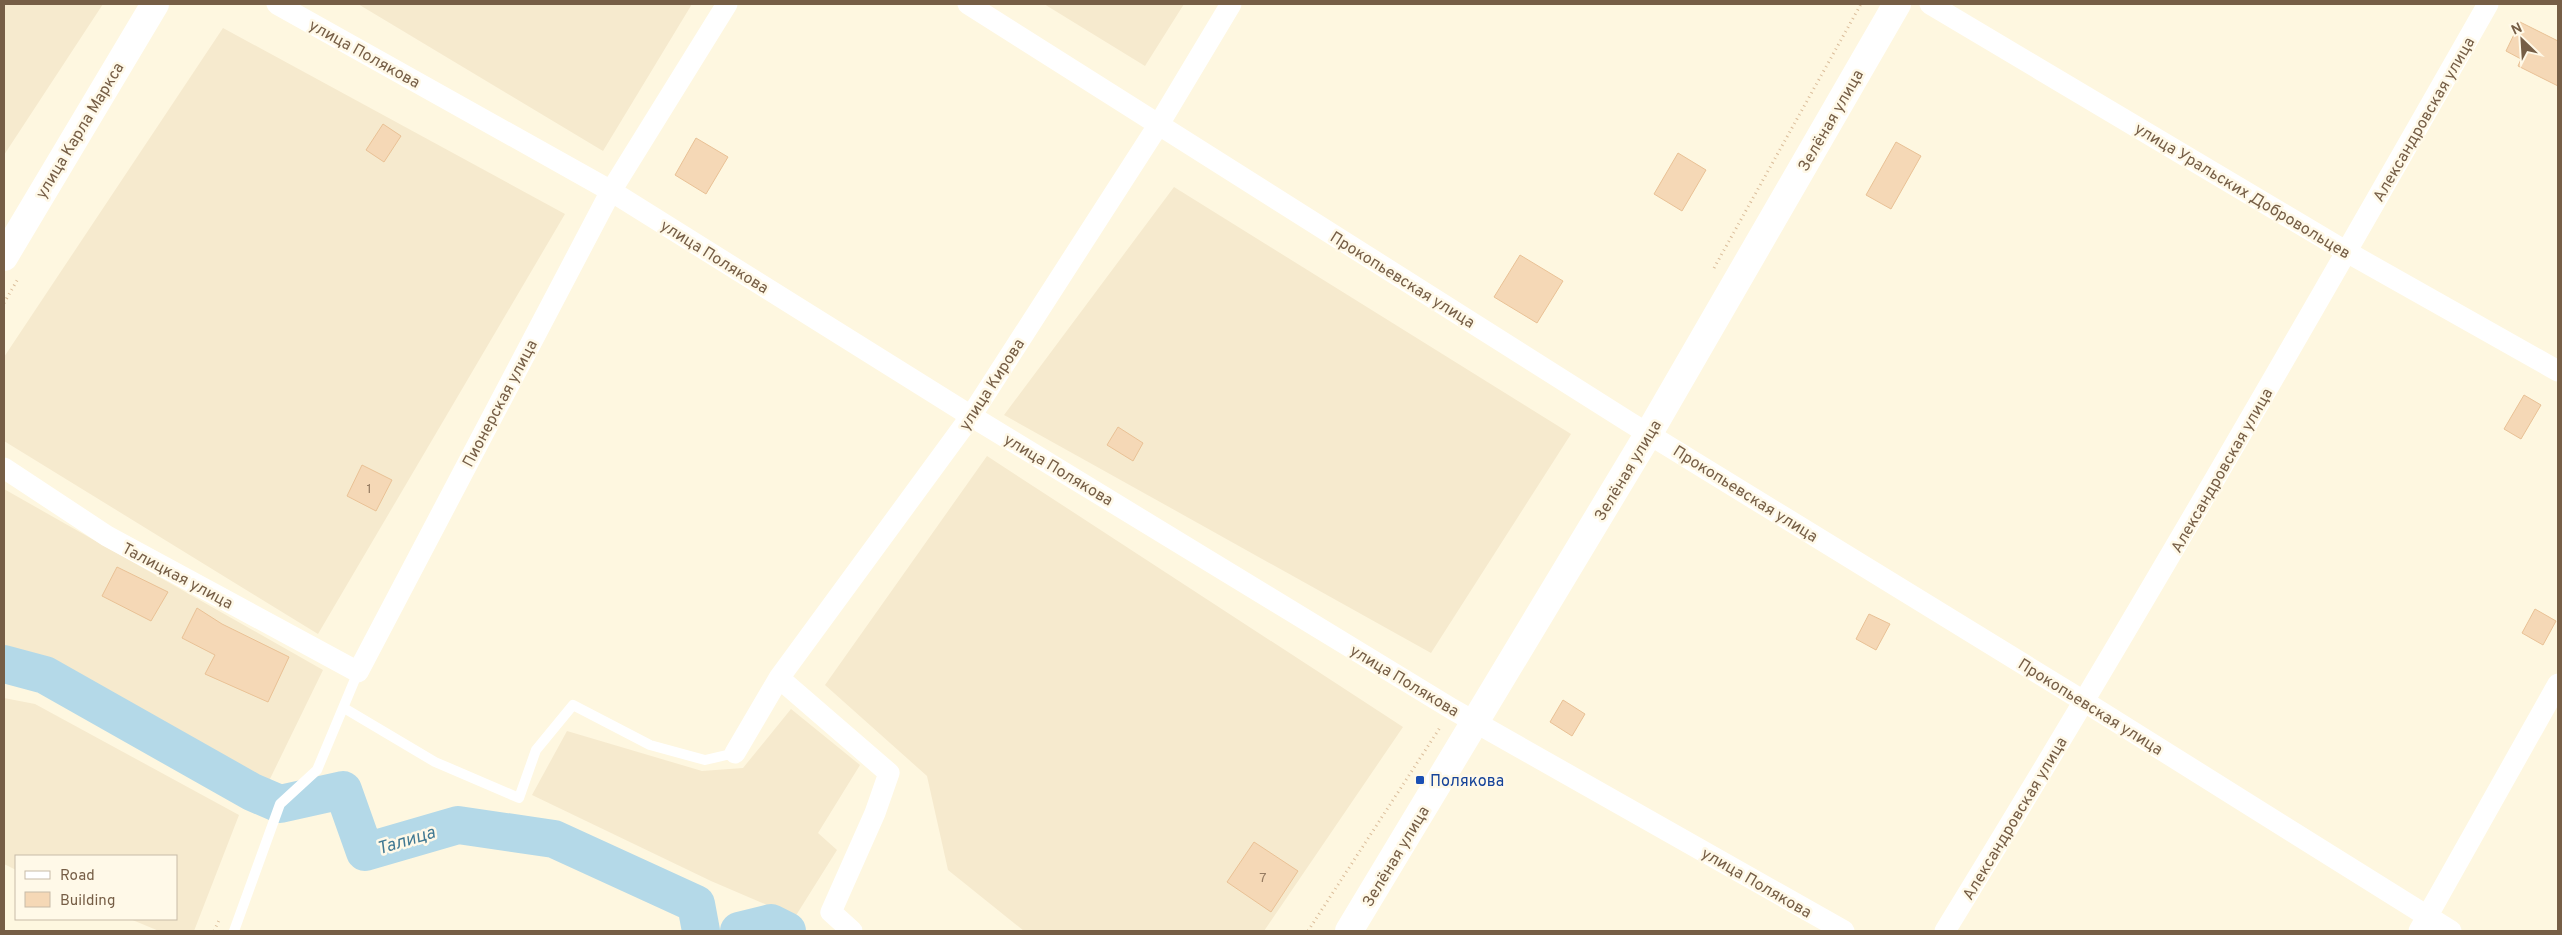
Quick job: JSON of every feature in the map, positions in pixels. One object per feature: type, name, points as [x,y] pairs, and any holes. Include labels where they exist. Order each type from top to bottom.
[{"type":"main road","name":"улица Карла Маркса","points":[[4,257],[155,4]]},
{"type":"main road","name":"Зелёная улица","points":[[1349,931],[1649,433],[1898,4]]},
{"type":"street","name":"улица Полякова","points":[[277,4],[610,191],[971,416],[1452,709],[1844,931]]},
{"type":"street","name":"Пионерская улица","points":[[358,672],[610,191],[727,4]]},
{"type":"street","name":"Прокопьевская улица","points":[[968,4],[1649,433],[2085,702],[2423,924],[2451,931]]},
{"type":"street","name":"улица Кирова","points":[[736,753],[779,678],[971,416],[1159,124],[1231,4]]},
{"type":"street","name":"улица Уральских Добровольцев","points":[[1930,4],[2347,252],[2558,371]]},
{"type":"street","name":"Александровская улица","points":[[1945,931],[2085,702],[2347,252],[2488,4]]},
{"type":"street","name":"Талицкая улица","points":[[4,468],[107,536],[358,672]]},
{"type":"street","points":[[779,678],[889,773],[875,813],[831,912],[852,931]]},
{"type":"street","points":[[2423,924],[2558,684]]},
{"type":"lane","name":"Пионерская улица","points":[[234,931],[280,804],[317,770],[358,672]]},
{"type":"lane","points":[[344,708],[435,762],[520,798],[536,750],[573,705],[650,745],[705,760],[736,753]]},
{"type":"path","points":[[1711,274],[1861,4]]},
{"type":"path","points":[[1308,931],[1452,709]]},
{"type":"shaded area","points":[[4,4],[103,4],[4,155]]},
{"type":"shaded area","points":[[358,4],[692,4],[603,151]]},
{"type":"shaded area","points":[[1044,4],[1184,4],[1145,66]]},
{"type":"shaded area","points":[[223,28],[565,214],[318,634],[4,441],[4,357]]},
{"type":"shaded area","points":[[1174,187],[1571,434],[1431,653],[1004,415]]},
{"type":"shaded area","points":[[987,456],[1403,727],[1264,931],[1024,931],[948,870],[927,776],[825,685]]},
{"type":"shaded area","points":[[4,489],[323,670],[268,783],[56,660],[4,646]]},
{"type":"shaded area","points":[[4,698],[35,704],[239,815],[194,931],[159,931],[132,920],[178,920],[178,855],[15,855],[15,870],[4,864]]},
{"type":"shaded area","points":[[791,709],[860,765],[818,833],[837,850],[795,917],[711,881],[532,795],[567,731],[702,771],[743,768]]},
{"type":"building","points":[[2520,22],[2558,41],[2558,86],[2518,66],[2521,59],[2506,51]]},
{"type":"building","points":[[383,124],[401,136],[384,162],[366,150]]},
{"type":"building","points":[[696,138],[728,157],[706,194],[675,175]]},
{"type":"building","points":[[1896,142],[1921,156],[1891,209],[1866,195]]},
{"type":"building","points":[[1678,153],[1706,170],[1682,211],[1654,194]]},
{"type":"building","points":[[1520,255],[1563,281],[1537,323],[1494,297]]},
{"type":"building","points":[[2524,395],[2541,405],[2521,439],[2504,429]]},
{"type":"building","points":[[1118,427],[1143,443],[1133,461],[1107,445]]},
{"type":"building","points":[[362,465],[392,480],[376,511],[347,496]]},
{"type":"building","points":[[117,567],[168,592],[151,621],[102,596]]},
{"type":"building","points":[[197,608],[222,624],[289,657],[268,702],[205,674],[215,655],[182,638]]},
{"type":"building","points":[[2535,609],[2556,621],[2543,645],[2522,633]]},
{"type":"building","points":[[1869,614],[1890,624],[1876,650],[1856,639]]},
{"type":"building","points":[[1563,700],[1585,714],[1572,736],[1550,722]]},
{"type":"building","points":[[1254,842],[1298,871],[1271,912],[1227,882]]},
{"type":"waterway","name":"Талица","points":[[4,664],[45,675],[252,792],[280,804],[343,790],[365,852],[458,825],[554,839],[696,904],[701,931]]},
{"type":"waterway","name":"Талица","points":[[739,931],[771,923],[787,931]]},
{"type":"place","name":"Полякова","points":[[1420,780]]}]
